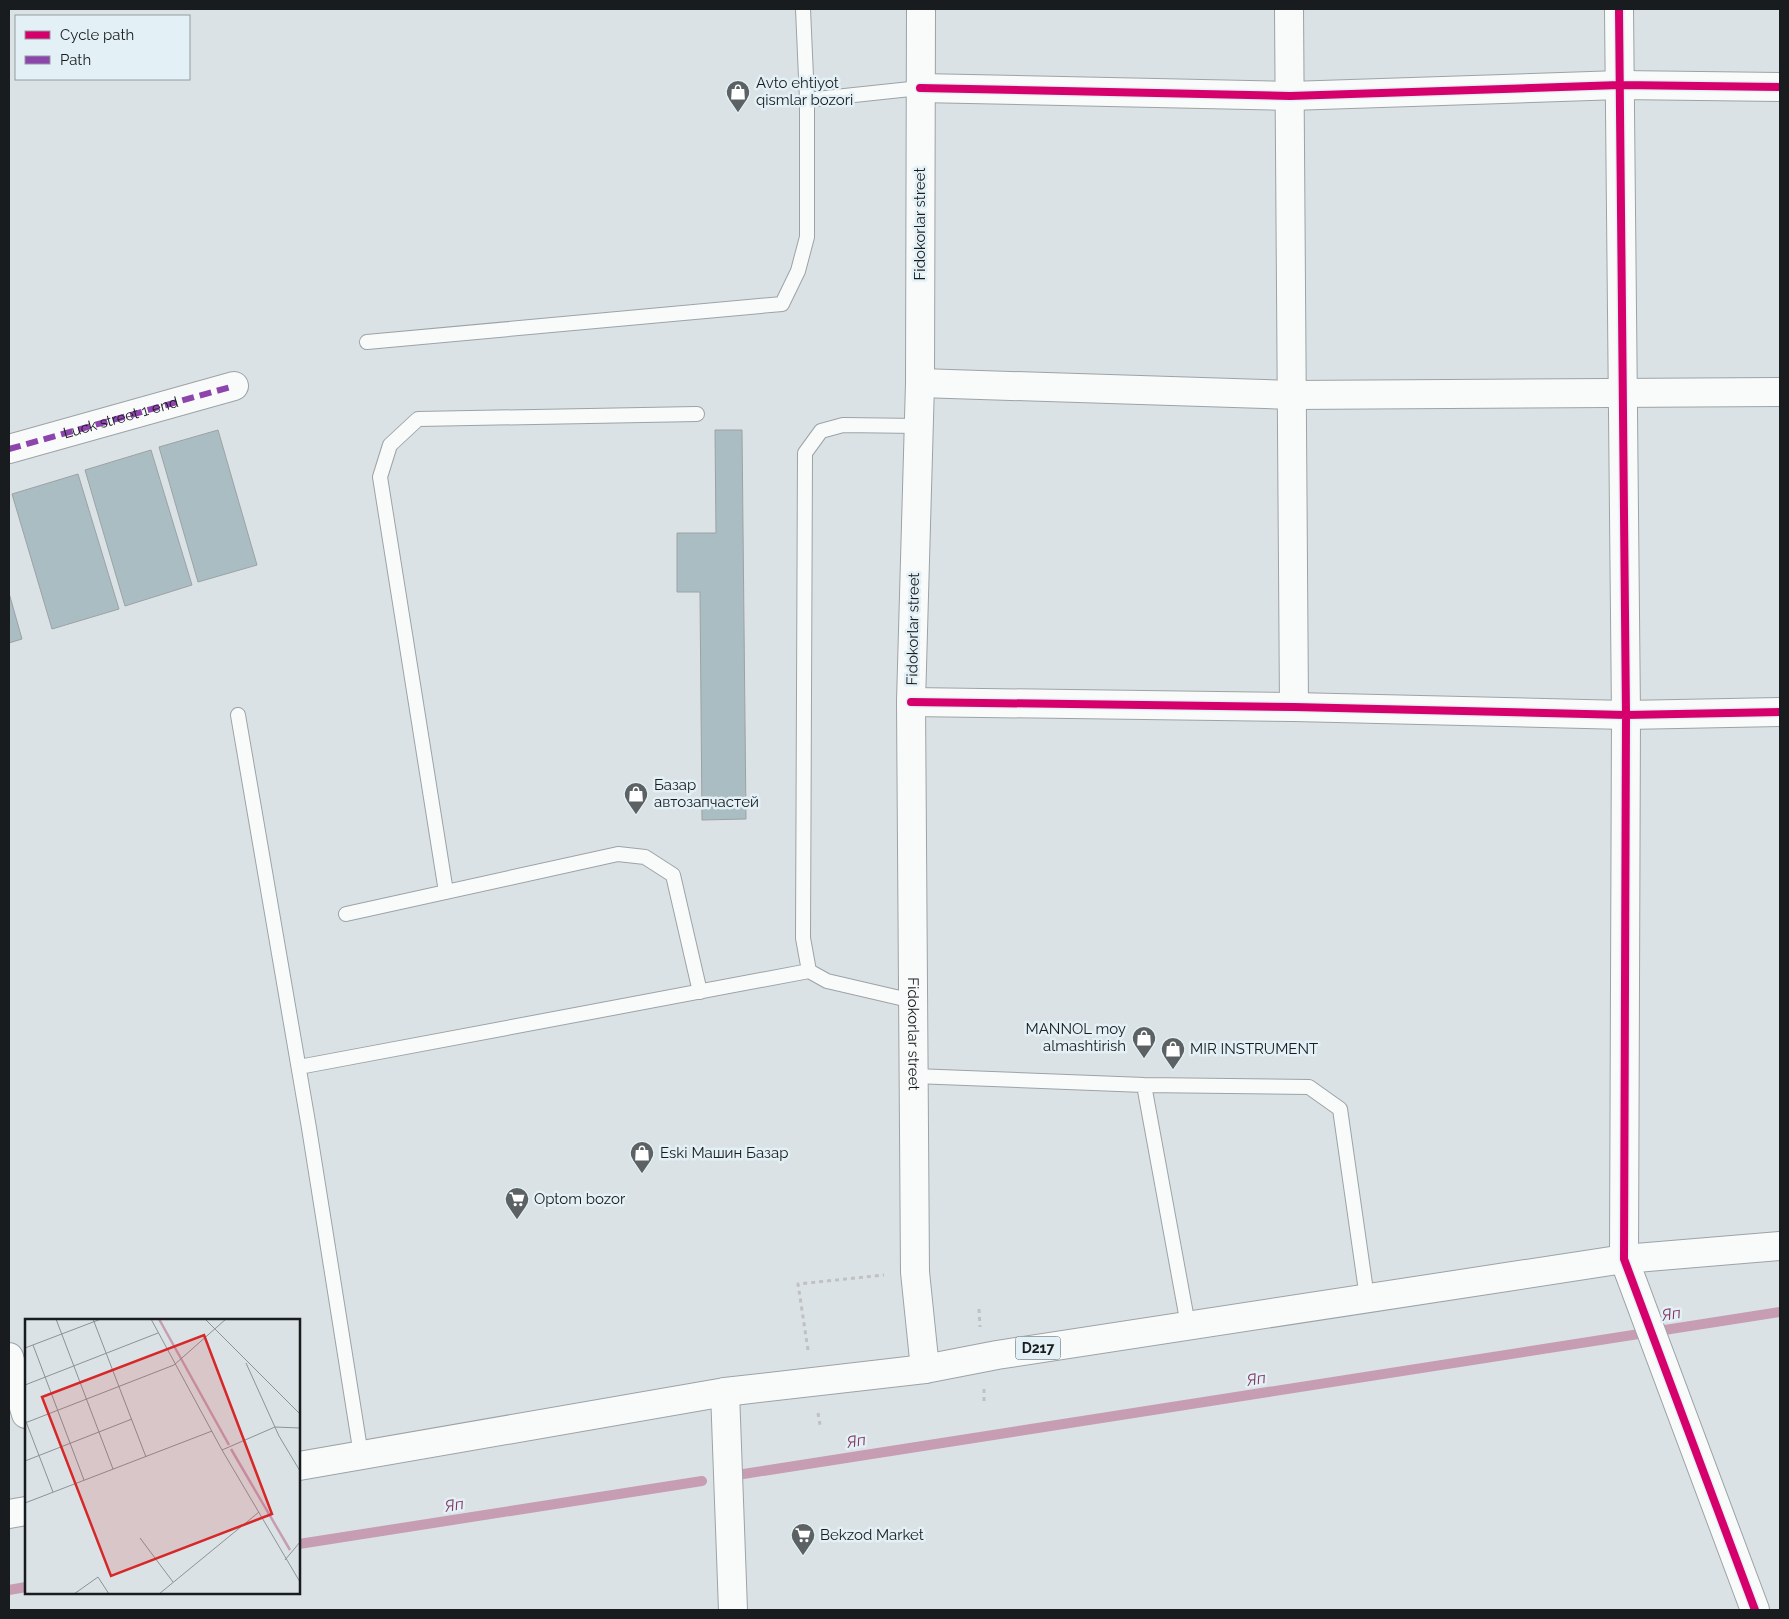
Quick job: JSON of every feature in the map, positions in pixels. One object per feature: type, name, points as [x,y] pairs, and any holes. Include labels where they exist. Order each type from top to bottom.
[{"type":"street","name":"Fidokorlar street","points":[[920,9],[920,383],[911,702],[916,1271],[925,1369]]},
{"type":"street","points":[[1289,9],[1294,707]]},
{"type":"street","points":[[1619,9],[1626,714],[1624,1258],[1755,1610]]},
{"type":"street","points":[[920,88],[1290,96],[1620,85],[1780,87]]},
{"type":"street","points":[[920,383],[1292,395],[1780,392]]},
{"type":"street","name":"Luck street 1 end","points":[[9,449],[234,386]]},
{"type":"street","points":[[911,702],[1626,714],[1780,712]]},
{"type":"street","name":"D217","points":[[300,1466],[725,1392],[925,1369],[997,1355],[1624,1258],[1780,1246]]},
{"type":"street","points":[[9,1357],[25,1411]]},
{"type":"street","points":[[725,1392],[733,1610]]},
{"type":"street","points":[[9,1514],[25,1511]]},
{"type":"lane","points":[[368,342],[782,304],[798,271],[807,237],[807,100],[803,9]]},
{"type":"lane","points":[[807,100],[920,88]]},
{"type":"lane","points":[[446,892],[380,477],[390,445],[418,419],[697,414]]},
{"type":"lane","points":[[809,971],[803,938],[805,453],[821,431],[843,425],[918,426]]},
{"type":"lane","points":[[238,715],[361,1455]]},
{"type":"lane","points":[[346,914],[618,854],[645,858],[673,874],[700,992]]},
{"type":"lane","points":[[298,1067],[809,971],[827,981],[914,1001]]},
{"type":"lane","points":[[914,1076],[1144,1085],[1309,1087],[1340,1109],[1367,1298]]},
{"type":"lane","points":[[1144,1085],[1188,1325]]},
{"type":"path","points":[[820,1425],[798,1284],[916,1271]]},
{"type":"building","points":[[218,430],[257,565],[198,582],[159,447]]},
{"type":"building","points":[[715,430],[742,430],[746,819],[702,820],[700,592],[677,592],[677,533],[716,533]]},
{"type":"building","points":[[151,450],[192,585],[125,606],[85,470]]},
{"type":"building","points":[[78,474],[119,609],[52,629],[12,494]]},
{"type":"building","points":[[9,593],[22,639],[9,643]]},
{"type":"waterway","name":"Яп","points":[[737,1475],[1780,1312]]},
{"type":"waterway","name":"Яп","points":[[300,1544],[702,1481]]},
{"type":"waterway","name":"Яп","points":[[9,1590],[25,1587]]},
{"type":"marked path","points":[[9,449],[234,386]]},
{"type":"cycle path","points":[[1619,9],[1626,715],[1624,1259],[1755,1610]]},
{"type":"cycle path","points":[[920,88],[1290,96],[1620,85],[1780,87]]},
{"type":"cycle path","points":[[911,702],[1294,707],[1626,715],[1780,712]]},
{"type":"place","name":"Avto ehtiyot qismlar bozori","points":[[738,113]]},
{"type":"place","name":"Базар автозапчастей","points":[[636,815]]},
{"type":"place","name":"MANNOL moy almashtirish","points":[[1144,1059]]},
{"type":"place","name":"MIR INSTRUMENT","points":[[1173,1070]]},
{"type":"place","name":"Eski Машин Базар","points":[[642,1174]]},
{"type":"place","name":"Optom bozor","points":[[517,1220]]},
{"type":"place","name":"Bekzod Market","points":[[803,1556]]}]
